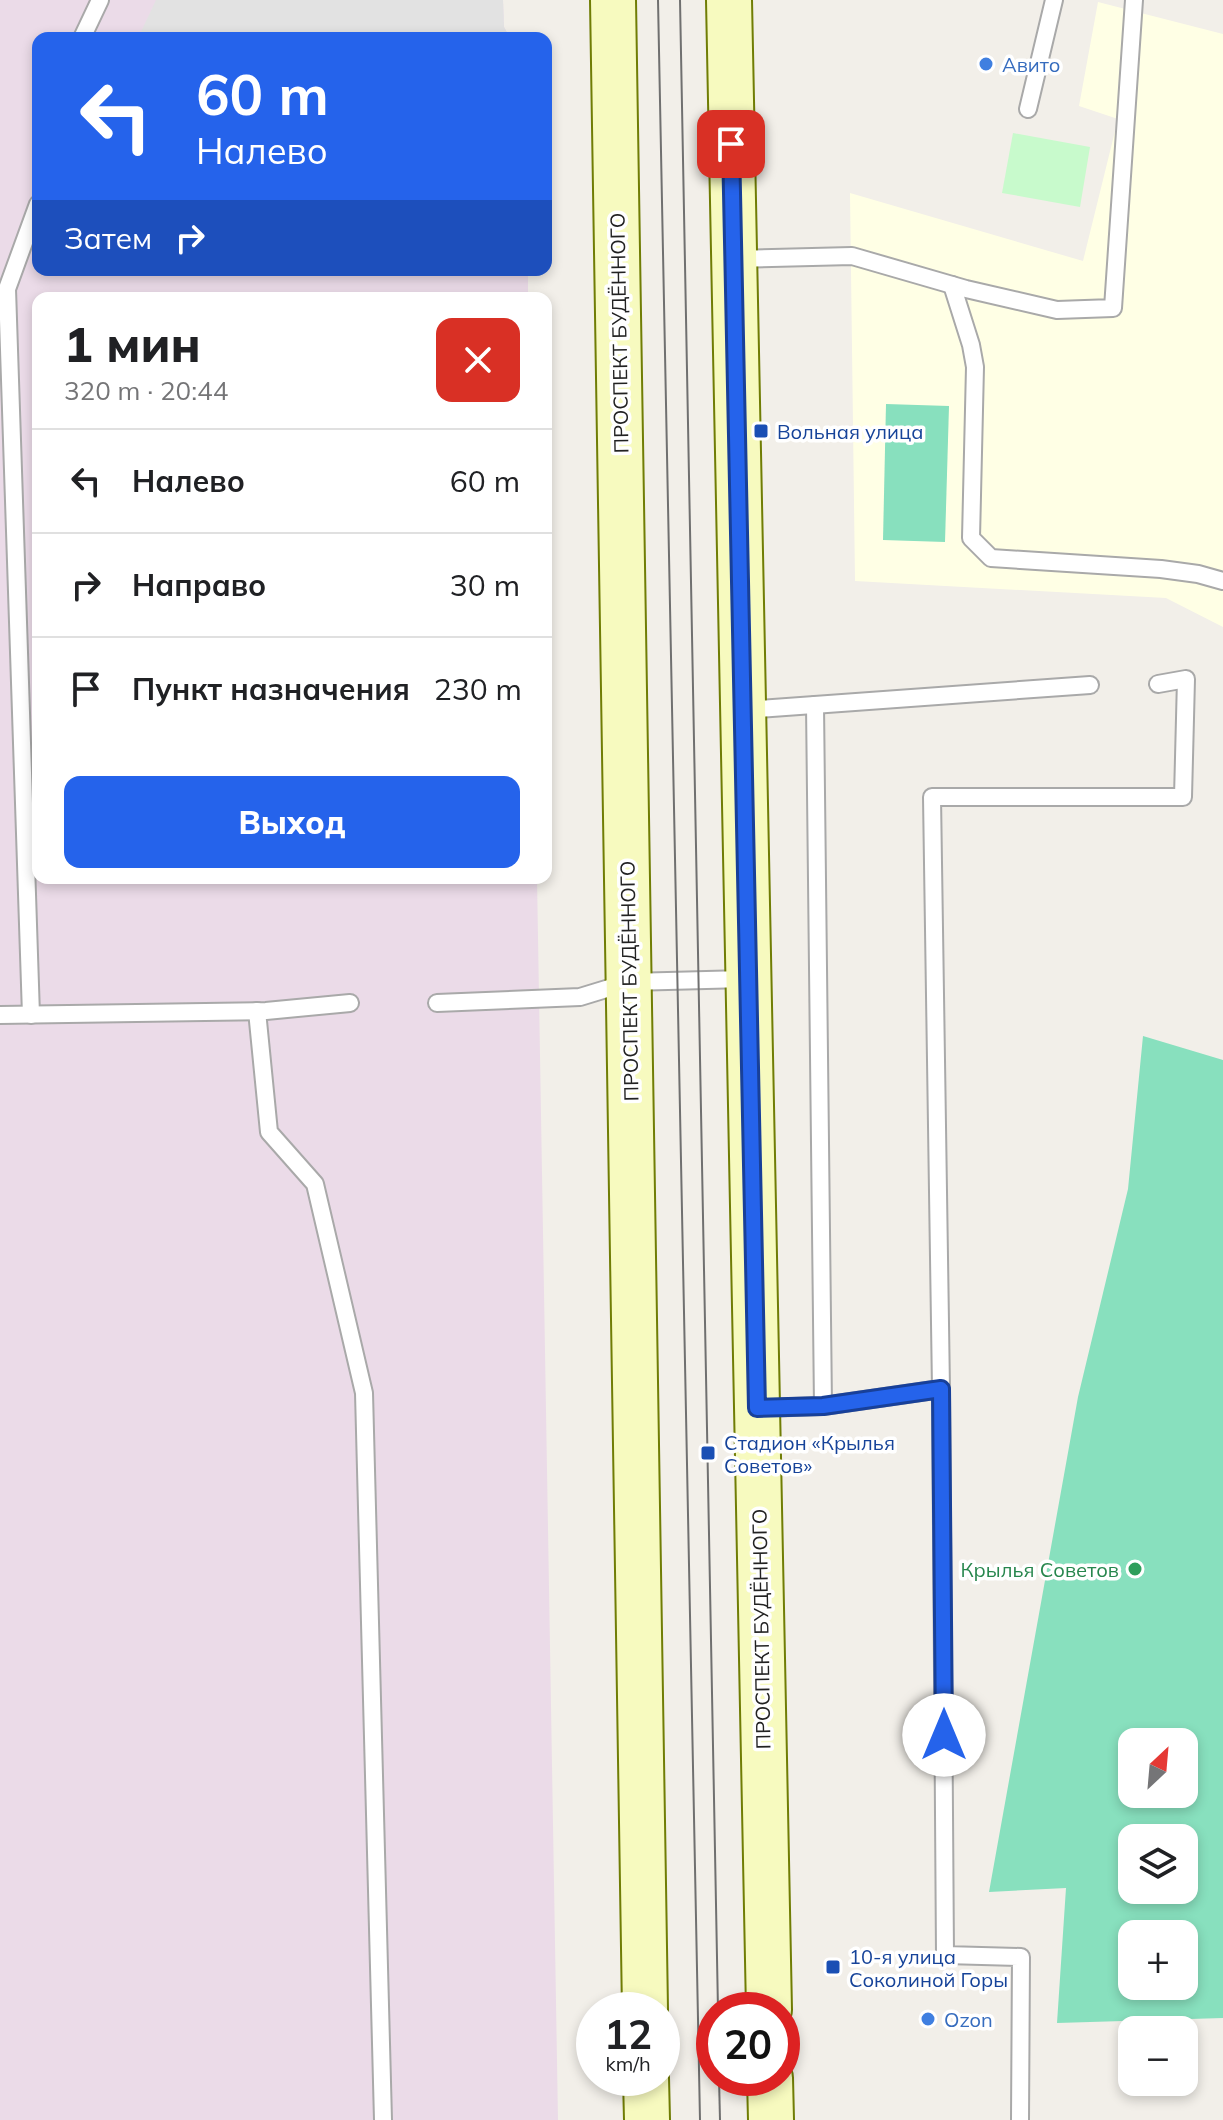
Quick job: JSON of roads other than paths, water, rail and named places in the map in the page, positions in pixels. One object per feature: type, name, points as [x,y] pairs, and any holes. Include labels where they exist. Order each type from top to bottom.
[{"type":"main road","name":"ПРОСПЕКТ БУДЁННОГО","points":[[613,0],[645,1992]]},
{"type":"main road","name":"ПРОСПЕКТ БУДЁННОГО","points":[[729,0],[769,1992]]},
{"type":"main road","points":[[646,2096],[647,2120]]},
{"type":"main road","points":[[770,2096],[771,2120]]},
{"type":"lane","points":[[85,32],[100,0]]},
{"type":"lane","points":[[1028,109],[1054,0]]},
{"type":"lane","points":[[733,259],[852,256],[952,285],[1057,310],[1113,308],[1134,0]]},
{"type":"lane","points":[[31,1015],[7,289],[32,220]]},
{"type":"lane","points":[[952,285],[975,367],[971,538],[991,558],[1161,569],[1223,581]]},
{"type":"lane","points":[[1020,2120],[1021,1957],[945,1955],[932,797],[1183,797],[1186,679],[1158,684]]},
{"type":"lane","points":[[742,710],[1090,685]]},
{"type":"lane","points":[[815,705],[823,1406]]},
{"type":"lane","points":[[437,1003],[580,997],[629,982],[747,979]]},
{"type":"lane","points":[[0,1015],[257,1011],[350,1003]]},
{"type":"lane","points":[[257,1011],[269,1132],[315,1184],[364,1393],[383,2120]]},
{"type":"lane","points":[[757,1408],[823,1406],[941,1389]]},
{"type":"tram line","points":[[658,0],[700,2120]]},
{"type":"tram line","points":[[680,0],[718,1992]]},
{"type":"tram line","points":[[719,2096],[720,2120]]},
{"type":"place","name":"Авито","points":[[986,64]]},
{"type":"place","name":"Вольная улица","points":[[761,431]]},
{"type":"place","name":"Стадион «Крылья Советов»","points":[[708,1453]]},
{"type":"place","name":"Крылья Советов","points":[[1135,1569]]},
{"type":"place","name":"10-я улица Соколиной Горы","points":[[833,1967]]},
{"type":"place","name":"Ozon","points":[[928,2019]]}]
